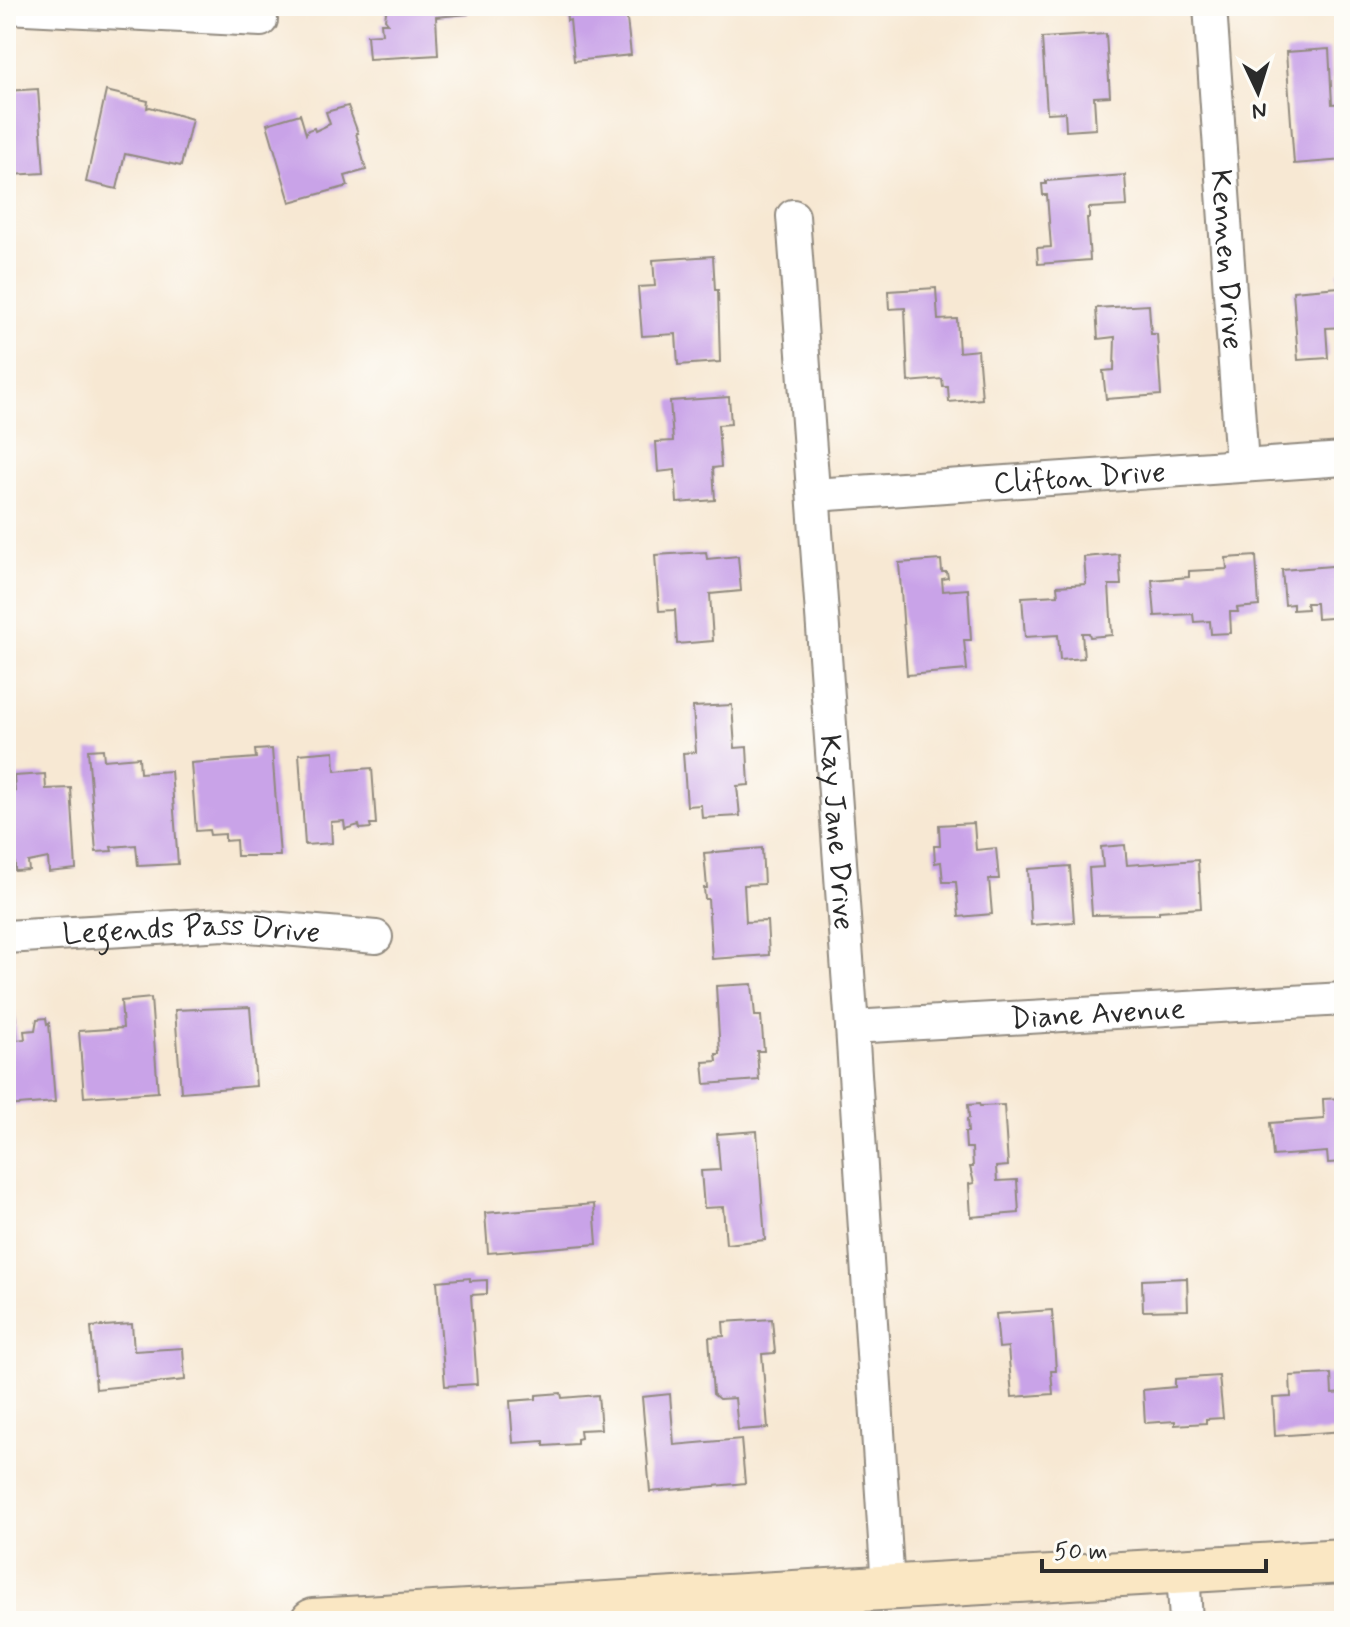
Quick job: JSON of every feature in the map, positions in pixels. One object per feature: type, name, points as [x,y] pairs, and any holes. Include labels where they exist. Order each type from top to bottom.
[{"type":"street","name":"Kennen Drive","points":[[1210,6],[1242,464]]},
{"type":"street","points":[[6,7],[261,20]]},
{"type":"street","name":"Kay Jane Drive","points":[[793,216],[852,1027],[888,1587]]},
{"type":"street","name":"Clifton Drive","points":[[814,495],[1344,459]]},
{"type":"street","name":"Legends Pass Drive","points":[[6,937],[224,924],[376,937]]},
{"type":"street","name":"Diane Avenue","points":[[852,1027],[1344,999]]},
{"type":"street","points":[[338,1620],[813,1606],[888,1587],[1344,1561]]},
{"type":"street","points":[[1183,1571],[1186,1621]]},
{"type":"building","points":[[387,6],[468,6],[468,14],[436,17],[438,55],[369,59],[367,35],[382,34],[381,23],[388,23],[385,19]]},
{"type":"building","points":[[566,6],[637,6],[637,9],[626,10],[631,55],[574,61]]},
{"type":"building","points":[[1106,34],[1110,96],[1094,97],[1096,129],[1066,131],[1065,112],[1047,113],[1042,38]]},
{"type":"building","points":[[1329,49],[1332,104],[1344,103],[1344,160],[1294,164],[1286,52]]},
{"type":"building","points":[[38,89],[44,173],[11,175],[10,157],[6,157],[6,91]]},
{"type":"building","points":[[106,91],[148,101],[147,108],[192,119],[181,166],[125,154],[117,189],[86,182]]},
{"type":"building","points":[[348,106],[366,170],[345,176],[348,186],[290,202],[267,124],[300,114],[306,134],[308,130],[314,128],[315,131],[330,124],[326,112]]},
{"type":"building","points":[[1125,175],[1127,206],[1089,208],[1090,260],[1038,264],[1037,248],[1051,247],[1047,195],[1043,195],[1042,184],[1046,181]]},
{"type":"building","points":[[713,256],[715,290],[718,290],[720,362],[678,365],[676,334],[642,336],[638,287],[655,286],[653,260]]},
{"type":"building","points":[[1338,271],[1344,271],[1344,327],[1326,328],[1328,358],[1298,360],[1293,291],[1339,287]]},
{"type":"building","points":[[936,288],[938,320],[957,319],[959,352],[978,350],[982,399],[949,402],[948,387],[943,387],[942,379],[908,382],[905,308],[889,309],[888,291]]},
{"type":"building","points":[[1149,305],[1151,334],[1157,334],[1161,395],[1106,399],[1103,371],[1114,370],[1115,337],[1098,339],[1096,308]]},
{"type":"building","points":[[729,397],[731,424],[718,425],[721,467],[713,468],[715,500],[677,503],[675,470],[658,472],[656,442],[673,441],[670,401]]},
{"type":"building","points":[[706,552],[707,559],[738,556],[741,591],[710,594],[713,641],[677,644],[675,610],[659,611],[655,555]]},
{"type":"building","points":[[1119,554],[1121,585],[1109,585],[1112,635],[1090,637],[1089,633],[1082,633],[1084,658],[1060,660],[1058,635],[1025,637],[1022,597],[1058,595],[1057,586],[1086,584],[1084,557]]},
{"type":"building","points":[[1256,556],[1259,606],[1237,608],[1238,612],[1230,612],[1231,633],[1211,634],[1210,621],[1194,622],[1193,614],[1155,616],[1152,580],[1189,577],[1189,571],[1227,569],[1226,558]]},
{"type":"building","points":[[941,560],[942,572],[947,572],[948,578],[942,579],[943,591],[968,589],[971,640],[964,640],[967,670],[907,675],[899,563]]},
{"type":"building","points":[[1344,565],[1344,617],[1317,619],[1316,603],[1306,603],[1307,609],[1293,610],[1293,604],[1285,605],[1282,570]]},
{"type":"building","points":[[732,705],[735,748],[747,747],[749,785],[737,786],[740,816],[702,818],[701,805],[687,806],[683,753],[696,752],[693,707]]},
{"type":"building","points":[[103,749],[104,760],[139,757],[140,773],[171,771],[178,864],[138,866],[136,845],[96,852],[88,750]]},
{"type":"building","points":[[272,749],[280,856],[237,856],[236,840],[225,841],[225,834],[210,835],[209,830],[196,831],[191,763],[256,758],[255,750]]},
{"type":"building","points":[[334,751],[335,771],[372,768],[376,824],[370,824],[371,828],[360,829],[359,825],[345,829],[344,821],[331,822],[332,843],[305,845],[299,754]]},
{"type":"building","points":[[45,774],[46,789],[71,788],[76,869],[49,872],[48,858],[28,862],[29,870],[15,871],[15,863],[6,864],[6,793],[15,792],[14,776]]},
{"type":"building","points":[[974,823],[976,850],[996,848],[999,879],[989,879],[992,914],[959,917],[956,882],[943,882],[941,862],[935,863],[934,846],[940,846],[939,825]]},
{"type":"building","points":[[1125,845],[1127,865],[1198,860],[1201,908],[1159,911],[1159,914],[1092,915],[1089,868],[1103,867],[1101,847]]},
{"type":"building","points":[[762,848],[764,884],[744,885],[746,922],[767,921],[769,955],[712,959],[708,899],[705,899],[704,888],[707,888],[704,853]]},
{"type":"building","points":[[1070,866],[1074,922],[1031,925],[1028,869]]},
{"type":"building","points":[[752,984],[755,1016],[761,1016],[764,1051],[757,1051],[759,1080],[705,1084],[703,1062],[717,1061],[716,1054],[720,1054],[716,986]]},
{"type":"building","points":[[151,998],[158,1092],[84,1097],[79,1031],[123,1028],[121,1001]]},
{"type":"building","points":[[250,1007],[256,1086],[181,1092],[175,1010]]},
{"type":"building","points":[[15,1012],[17,1040],[25,1039],[24,1031],[35,1030],[37,1019],[46,1018],[49,1023],[55,1102],[6,1106],[6,1013]]},
{"type":"building","points":[[1344,1098],[1344,1162],[1328,1163],[1327,1152],[1273,1156],[1270,1123],[1324,1119],[1323,1099]]},
{"type":"building","points":[[968,1105],[1004,1105],[1008,1166],[996,1167],[997,1181],[1017,1180],[1019,1213],[971,1217],[969,1184],[974,1183],[970,1167],[973,1167],[972,1148],[966,1148],[965,1132],[968,1132]]},
{"type":"building","points":[[757,1131],[765,1240],[726,1244],[723,1207],[704,1208],[701,1171],[720,1170],[717,1134]]},
{"type":"building","points":[[594,1204],[597,1244],[488,1253],[485,1213]]},
{"type":"building","points":[[470,1278],[470,1281],[487,1280],[487,1294],[471,1295],[477,1384],[445,1386],[437,1281]]},
{"type":"building","points":[[1187,1278],[1188,1310],[1143,1311],[1142,1280]]},
{"type":"building","points":[[1052,1310],[1056,1371],[1051,1371],[1053,1394],[1012,1397],[1008,1347],[999,1348],[996,1314]]},
{"type":"building","points":[[772,1319],[775,1353],[762,1354],[768,1428],[738,1430],[735,1398],[719,1399],[713,1394],[709,1337],[724,1336],[723,1322]]},
{"type":"building","points":[[132,1324],[134,1351],[183,1348],[185,1380],[96,1389],[91,1327]]},
{"type":"building","points":[[1331,1374],[1332,1394],[1344,1393],[1344,1431],[1275,1436],[1273,1398],[1291,1397],[1290,1376]]},
{"type":"building","points":[[8,1376],[12,1425],[6,1425]]},
{"type":"building","points":[[1219,1376],[1223,1418],[1206,1419],[1206,1423],[1175,1425],[1175,1421],[1145,1423],[1143,1390],[1175,1387],[1175,1379]]},
{"type":"building","points":[[561,1393],[562,1398],[598,1395],[601,1429],[580,1430],[581,1438],[577,1439],[577,1444],[544,1446],[544,1441],[513,1443],[510,1401]]},
{"type":"building","points":[[670,1394],[674,1445],[741,1439],[745,1483],[650,1492],[642,1397]]}]
